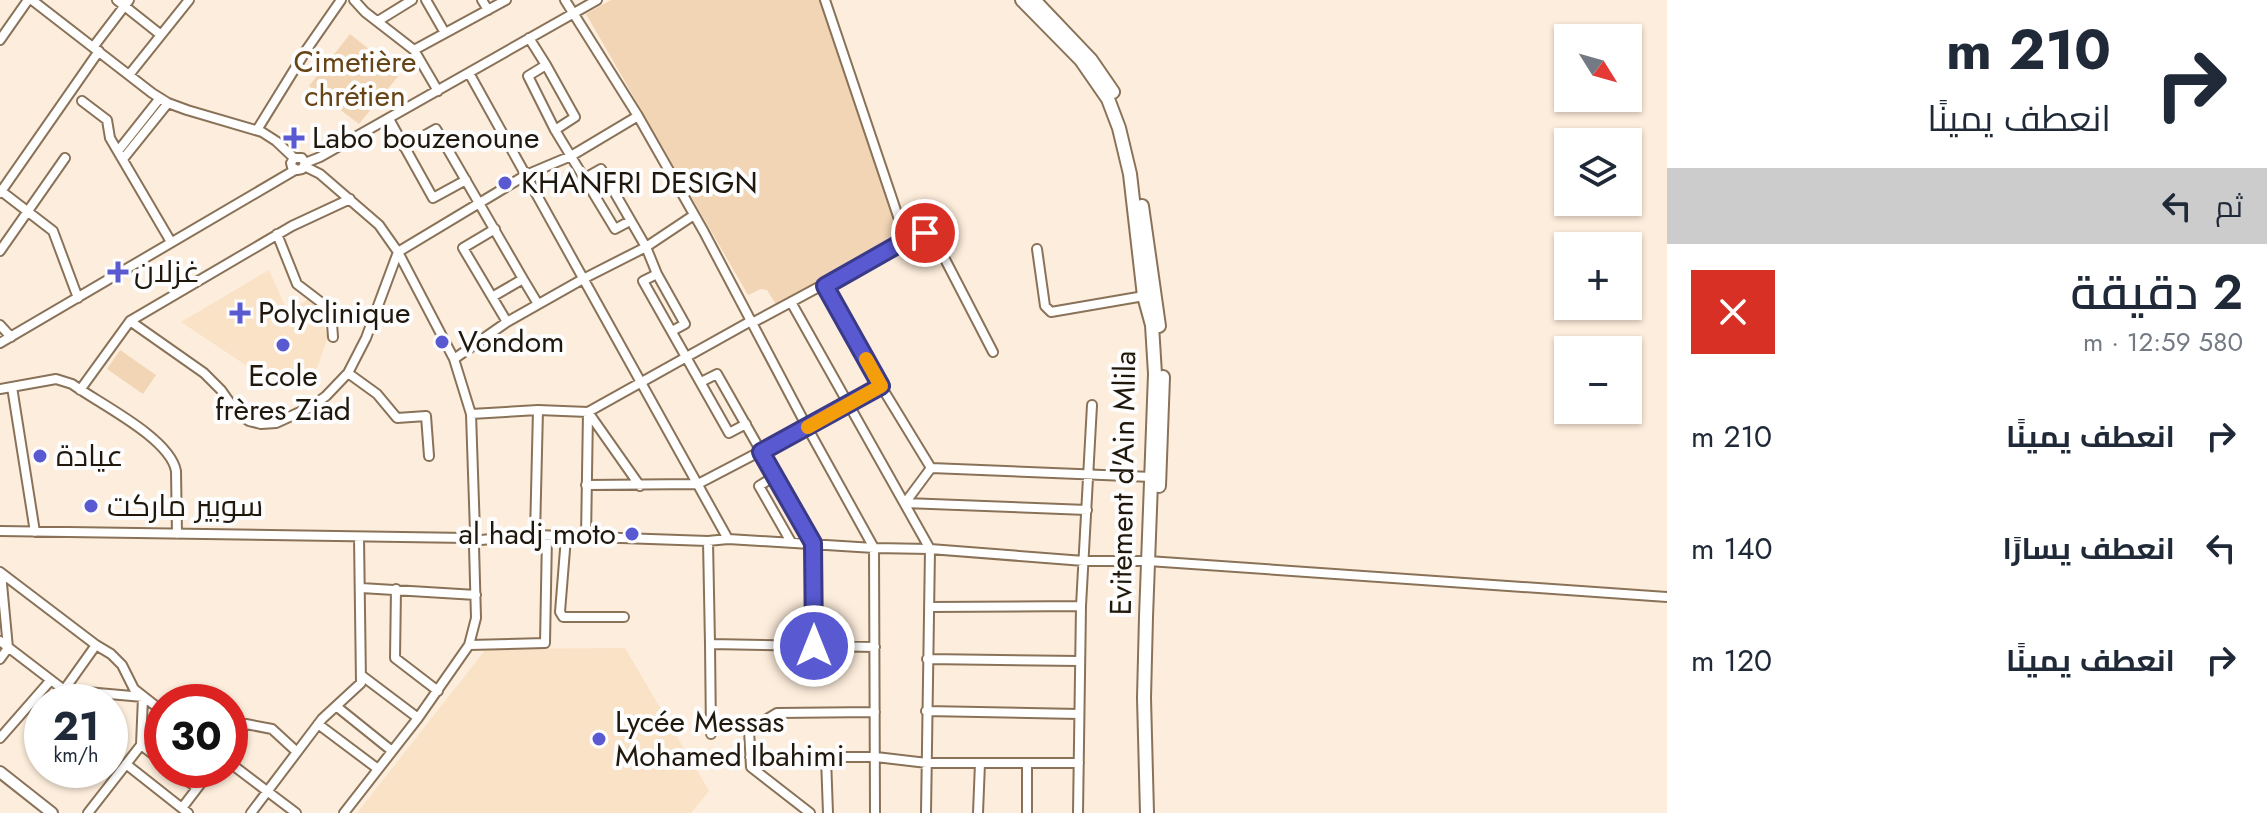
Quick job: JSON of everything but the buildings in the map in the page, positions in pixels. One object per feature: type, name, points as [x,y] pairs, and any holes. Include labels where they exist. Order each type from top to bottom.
[{"type":"highway","name":"Evitement d'Ain Mlila","points":[[1022,0],[1081,60],[1108,99],[1115,114],[1130,174],[1144,296],[1155,353],[1152,477],[1154,813]]},
{"type":"highway","name":"Evitement d'Ain Mlila","points":[[1034,0],[1091,60],[1115,94],[1124,114],[1133,149],[1162,350],[1163,405],[1144,698],[1147,813]]},
{"type":"main road","points":[[0,772],[52,813]]},
{"type":"street","points":[[0,40],[30,0],[164,100],[187,110],[257,130],[276,141],[294,158],[291,165],[320,174],[379,225],[398,252],[454,359],[471,414],[475,627],[469,645],[438,691],[344,813]]},
{"type":"street","points":[[129,75],[189,0]]},
{"type":"street","points":[[257,130],[341,0]]},
{"type":"street","points":[[354,0],[414,50],[438,91]]},
{"type":"street","points":[[378,21],[412,0]]},
{"type":"street","points":[[426,0],[445,33]]},
{"type":"street","points":[[482,0],[488,10]]},
{"type":"street","points":[[414,50],[506,0]]},
{"type":"street","points":[[565,0],[638,116],[694,215],[874,548],[875,813]]},
{"type":"street","points":[[0,343],[301,166],[597,0]]},
{"type":"street","points":[[825,0],[906,240]]},
{"type":"street","points":[[78,298],[53,231],[0,192],[97,49],[123,2],[161,35]]},
{"type":"street","points":[[529,38],[575,117],[555,130]]},
{"type":"street","points":[[546,65],[528,76],[555,130],[615,229],[630,221]]},
{"type":"street","points":[[469,73],[728,539]]},
{"type":"street","points":[[120,155],[164,100]]},
{"type":"street","points":[[82,101],[105,118],[109,135],[171,242]]},
{"type":"street","points":[[130,321],[204,373],[238,414],[261,424],[276,423],[311,407],[348,373],[366,338],[398,252],[526,175],[571,156],[638,116]]},
{"type":"street","points":[[389,119],[433,198],[466,180]]},
{"type":"street","points":[[404,147],[436,129],[538,304]]},
{"type":"street","points":[[0,251],[65,158]]},
{"type":"street","points":[[585,178],[601,169],[646,247],[685,324],[672,331]]},
{"type":"street","points":[[80,390],[130,321],[277,234],[350,199]]},
{"type":"street","points":[[454,359],[507,322],[646,247],[694,215]]},
{"type":"street","points":[[495,229],[463,248],[507,322]]},
{"type":"street","points":[[471,414],[538,410],[588,412],[686,356],[825,286],[906,240],[925,233],[933,236],[993,352]]},
{"type":"street","points":[[277,234],[297,284],[331,310],[333,337]]},
{"type":"street","points":[[1037,249],[1045,306],[1051,312],[1144,296]]},
{"type":"street","points":[[657,274],[643,281],[729,433],[746,424]]},
{"type":"street","points":[[492,297],[523,279]]},
{"type":"street","points":[[825,286],[931,468]]},
{"type":"street","points":[[791,302],[930,549],[926,813]]},
{"type":"street","points":[[0,325],[11,337]]},
{"type":"street","points":[[348,373],[377,394],[397,418],[426,416],[429,456]]},
{"type":"street","points":[[701,382],[717,374],[813,543],[814,675]]},
{"type":"street","points":[[0,389],[56,379],[72,384],[162,444],[176,471],[177,534]]},
{"type":"street","points":[[586,485],[698,484],[881,386]]},
{"type":"street","points":[[12,387],[35,532]]},
{"type":"street","points":[[1078,813],[1079,661],[1092,405]]},
{"type":"street","points":[[535,535],[538,410]]},
{"type":"street","points":[[586,538],[588,412]]},
{"type":"street","points":[[588,412],[640,486]]},
{"type":"street","points":[[931,468],[1152,477]]},
{"type":"street","points":[[905,503],[931,468]]},
{"type":"street","points":[[775,476],[759,486],[791,542]]},
{"type":"street","points":[[905,503],[1087,510]]},
{"type":"street","points":[[0,531],[475,539],[535,535],[708,541],[728,539],[930,549],[1084,561],[1152,562],[1667,597]]},
{"type":"street","points":[[469,645],[545,643],[547,536]]},
{"type":"street","points":[[251,813],[318,724],[361,683],[359,537]]},
{"type":"street","points":[[566,537],[560,612],[563,617],[624,617]]},
{"type":"street","points":[[708,541],[711,734]]},
{"type":"street","points":[[0,573],[111,654],[122,665],[134,689],[143,697]]},
{"type":"street","points":[[0,573],[8,648],[0,659]]},
{"type":"street","points":[[361,588],[476,595]]},
{"type":"street","points":[[396,589],[395,658],[438,691]]},
{"type":"street","points":[[929,607],[1081,606]]},
{"type":"street","points":[[0,641],[55,684]]},
{"type":"street","points":[[710,644],[875,647]]},
{"type":"street","points":[[68,684],[96,645]]},
{"type":"street","points":[[927,659],[1079,661]]},
{"type":"street","points":[[361,675],[418,718]]},
{"type":"street","points":[[0,738],[50,681]]},
{"type":"street","points":[[128,696],[143,697]]},
{"type":"street","points":[[128,761],[141,745],[143,697]]},
{"type":"street","points":[[336,706],[392,751]]},
{"type":"street","points":[[926,711],[1079,714]]},
{"type":"street","points":[[810,813],[751,767],[749,730],[777,713],[875,712]]},
{"type":"street","points":[[248,724],[272,729],[297,752]]},
{"type":"street","points":[[318,724],[378,769]]},
{"type":"street","points":[[750,757],[876,757],[927,763],[1079,763]]},
{"type":"street","points":[[826,758],[828,813]]},
{"type":"street","points":[[978,813],[980,763]]},
{"type":"street","points":[[1027,764],[1027,813]]},
{"type":"street","points":[[128,766],[185,811],[197,788]]},
{"type":"street","points":[[248,777],[296,813]]},
{"type":"street","points":[[88,813],[107,788]]},
{"type":"shaded area","points":[[269,270],[285,306],[281,310],[284,315],[310,298],[328,337],[317,368],[283,390],[181,322]]},
{"type":"shaded area","name":"Lycée Messas Mohamed Ibahimi","points":[[625,648],[709,791],[691,813],[357,813],[486,649]]},
{"type":"green space","points":[[611,0],[821,0],[901,239],[777,306],[767,290],[761,289],[748,295],[586,14]]},
{"type":"green space","name":"Cimetière chrétien","points":[[350,34],[400,74],[359,124],[309,86]]},
{"type":"green space","points":[[120,350],[156,375],[143,394],[107,369]]},
{"type":"slow traffic","points":[[808,427],[881,386],[866,359]]},
{"type":"place","name":"Labo bouzenoune","points":[[294,138]]},
{"type":"place","name":"KHANFRI DESIGN","points":[[505,183]]},
{"type":"place","name":"غزلان","points":[[118,272]]},
{"type":"place","name":"Polyclinique","points":[[240,313]]},
{"type":"place","name":"Vondom","points":[[442,342]]},
{"type":"place","name":"Ecole frères Ziad","points":[[283,345]]},
{"type":"place","name":"عيادة","points":[[40,456]]},
{"type":"place","name":"سوبير ماركت","points":[[91,506]]},
{"type":"place","name":"al hadj moto","points":[[632,534]]},
{"type":"place","name":"Lycée Messas Mohamed Ibahimi","points":[[599,739]]},
{"type":"route","points":[[814,646],[813,543],[761,452],[881,386],[825,286],[906,240],[925,233]]}]
